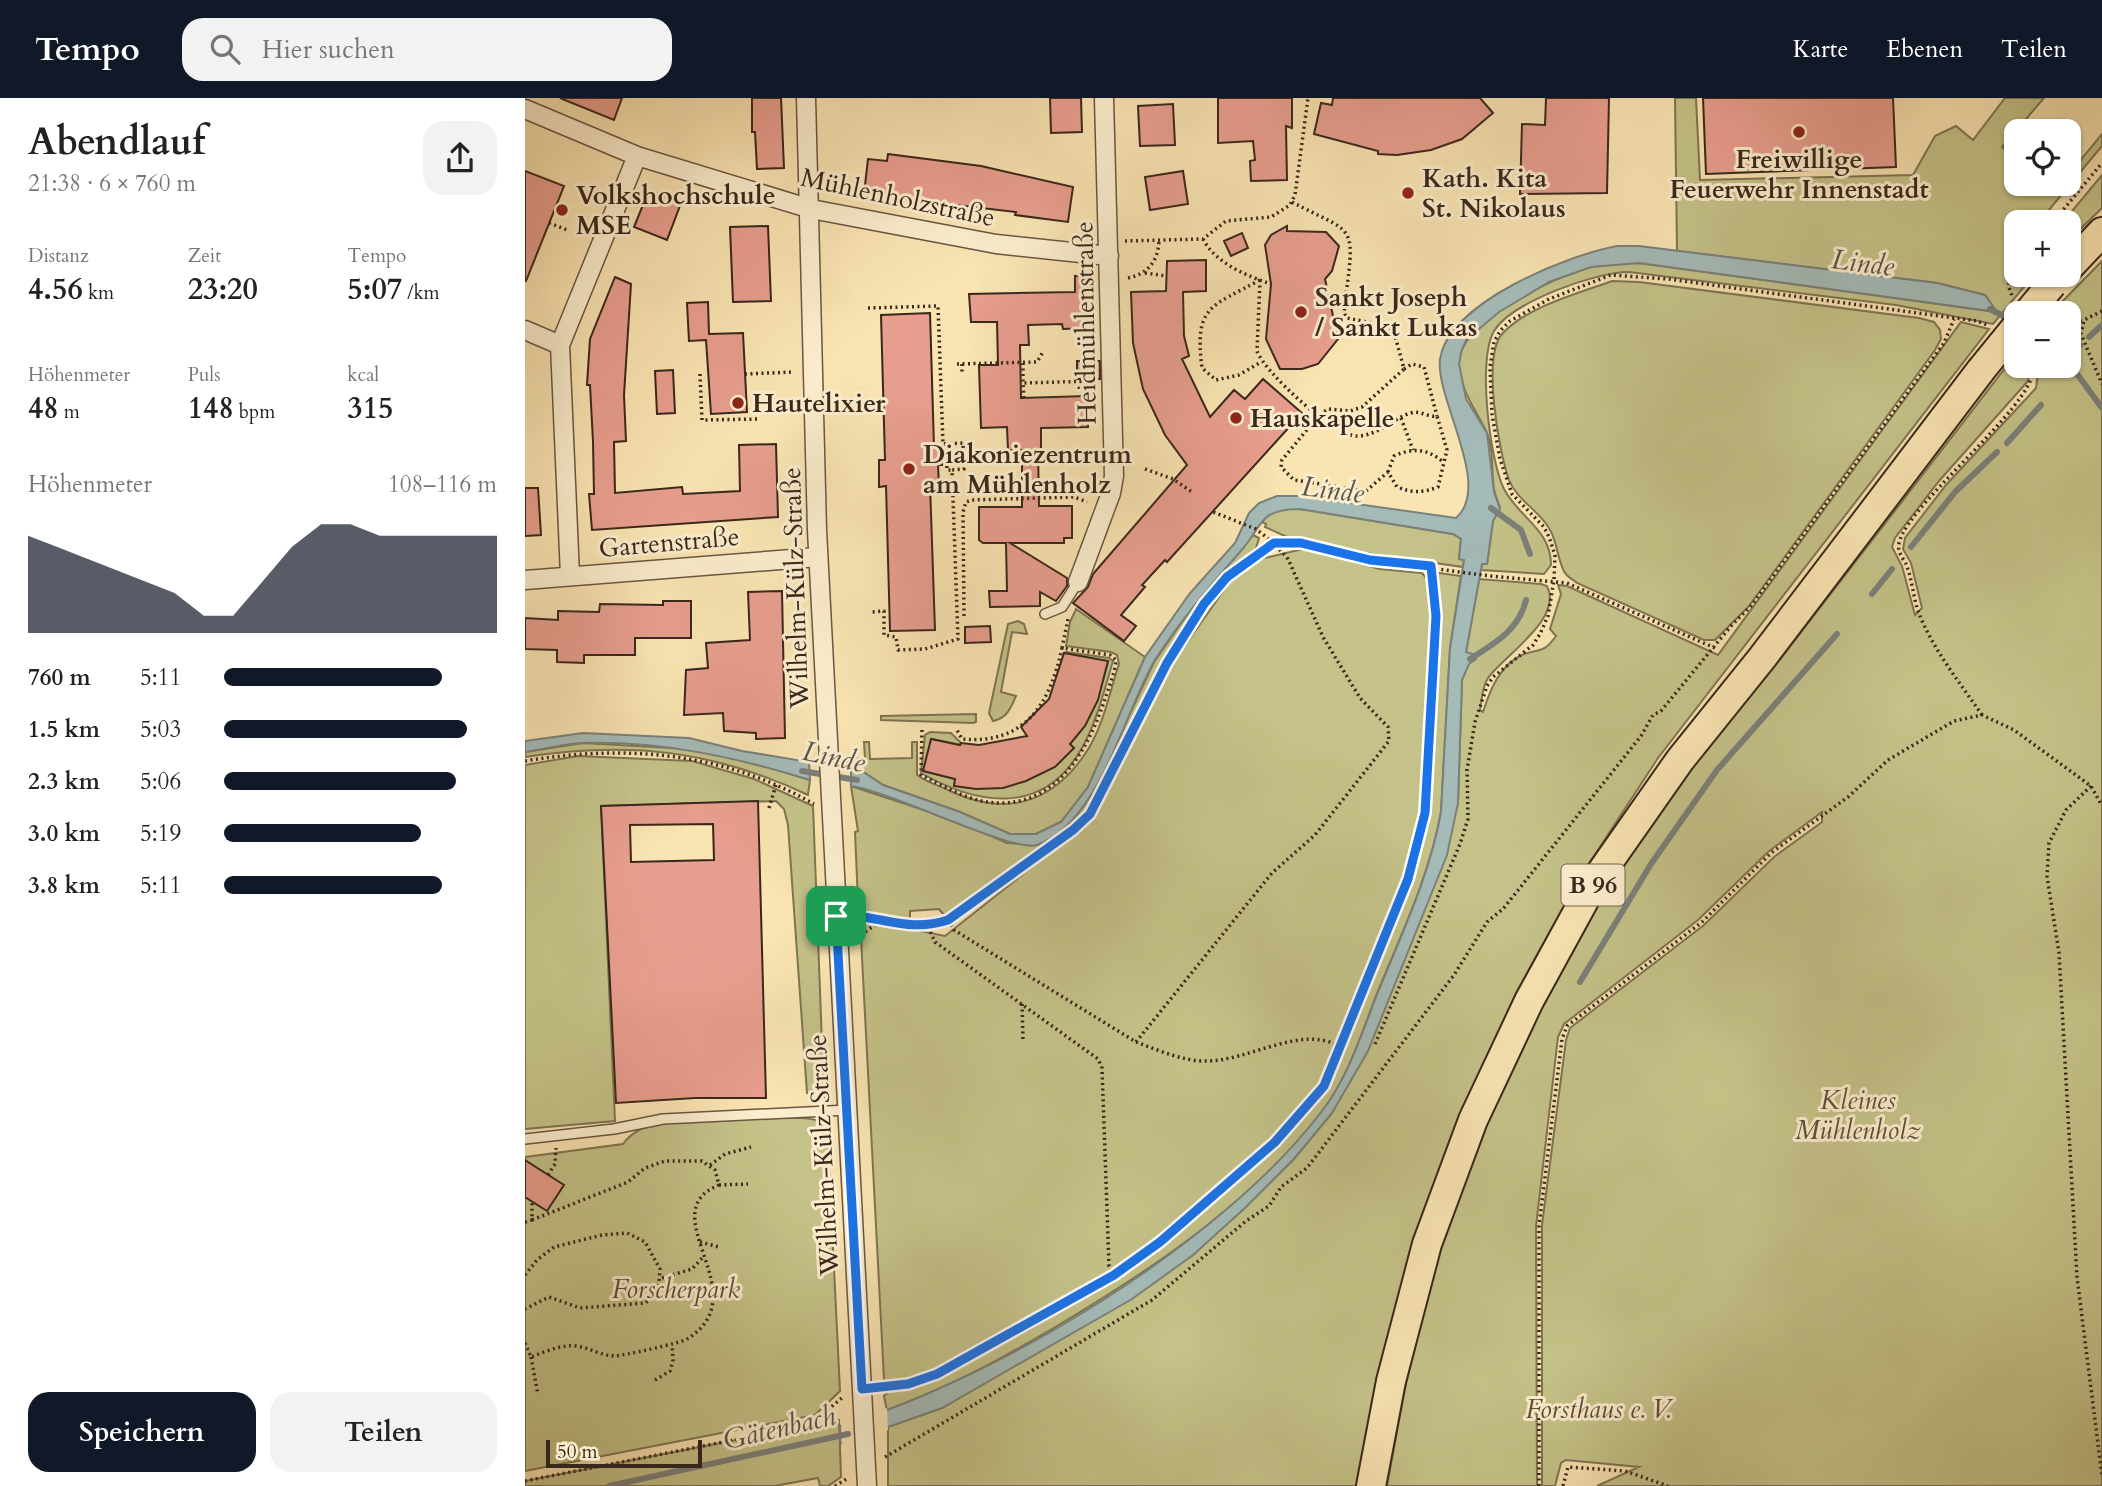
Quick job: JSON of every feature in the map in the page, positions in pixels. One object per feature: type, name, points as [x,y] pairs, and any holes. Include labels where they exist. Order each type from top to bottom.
[{"type":"main road","points":[[2081,254],[2102,232]]},
{"type":"main road","points":[[2038,301],[2050,287]]},
{"type":"main road","name":"B 96","points":[[1371,1486],[1391,1381],[1427,1244],[1473,1120],[1548,966],[1593,884],[1679,760],[1762,658],[2004,342]]},
{"type":"street","name":"Wilhelm-Külz-Straße","points":[[806,98],[818,557],[867,1486]]},
{"type":"street","name":"Heidmühlenstraße","points":[[1078,582],[1114,476],[1104,98]]},
{"type":"street","name":"Mühlenholzstraße","points":[[525,109],[637,156],[811,209],[996,244],[1109,249]]},
{"type":"street","points":[[571,576],[560,345],[637,156]]},
{"type":"street","points":[[525,330],[560,345]]},
{"type":"street","name":"Gartenstraße","points":[[525,580],[818,557]]},
{"type":"lane","points":[[1045,614],[1062,607],[1078,582]]},
{"type":"lane","points":[[525,1139],[614,1129],[663,1119],[848,1110]]},
{"type":"path","points":[[1109,249],[1159,241],[1203,239],[1226,221],[1271,217],[1292,202],[1307,98]]},
{"type":"path","points":[[2063,210],[2102,163]]},
{"type":"path","points":[[1292,202],[1332,220],[1349,236],[1352,248],[1344,313],[1347,318],[1387,326],[1394,332],[1404,369]]},
{"type":"path","points":[[549,223],[567,230]]},
{"type":"path","points":[[1203,239],[1223,261],[1271,284]]},
{"type":"path","points":[[1108,278],[1131,277],[1144,272],[1154,261],[1159,241]]},
{"type":"path","points":[[1144,272],[1166,276]]},
{"type":"path","points":[[866,1459],[1152,1300],[1246,1221],[1269,1206],[1281,1187],[1307,1168],[1454,975],[1487,922],[1503,908],[1641,736],[1653,715],[1661,710],[1751,606],[1944,342],[1954,319],[1668,279],[1611,275],[1589,281],[1510,321],[1494,342],[1490,367],[1492,414],[1505,479],[1512,495],[1544,527],[1555,555],[1548,616],[1540,634],[1525,651],[1493,677],[1487,686],[1475,722],[1467,770],[1465,799],[1468,819],[1375,1044]]},
{"type":"path","points":[[1261,280],[1257,351],[1261,362],[1336,430],[1356,436],[1366,435],[1417,412],[1437,416]]},
{"type":"path","points":[[1261,280],[1210,307],[1205,314],[1198,338],[1202,368],[1216,380],[1239,375],[1261,362]]},
{"type":"path","points":[[1329,294],[1346,294]]},
{"type":"path","points":[[867,308],[938,306],[943,444],[946,444],[947,470],[964,469],[963,443],[946,444]]},
{"type":"path","points":[[2081,321],[2102,311]]},
{"type":"path","points":[[2084,320],[2081,334],[2102,384]]},
{"type":"path","points":[[962,374],[960,364],[1037,362],[1042,352]]},
{"type":"path","points":[[1023,363],[1024,398]]},
{"type":"path","points":[[1388,472],[1397,487],[1409,492],[1427,492],[1438,487],[1444,472],[1442,461],[1447,450],[1424,367],[1412,364],[1404,369],[1363,407],[1350,411],[1328,409],[1319,415],[1282,460],[1281,467],[1284,473],[1294,480],[1366,491],[1388,472],[1394,456],[1413,450],[1426,451],[1442,461]]},
{"type":"path","points":[[745,374],[814,372]]},
{"type":"path","points":[[700,374],[702,420],[759,419]]},
{"type":"path","points":[[2032,378],[2021,399],[1941,484],[1899,538],[1898,550],[1906,564],[1918,613],[1930,638],[1982,715],[2014,730],[2091,786],[2102,806]]},
{"type":"path","points":[[1023,383],[1112,381]]},
{"type":"path","points":[[1401,418],[1413,450]]},
{"type":"path","points":[[1145,468],[1173,479],[1192,492]]},
{"type":"path","points":[[872,612],[884,611],[884,635],[896,637],[898,650],[925,649],[958,639],[952,470]]},
{"type":"path","points":[[964,616],[964,506],[972,500],[1074,497],[1105,509]]},
{"type":"path","points":[[1025,498],[1025,507]]},
{"type":"path","points":[[1136,1042],[1272,873],[1315,835],[1389,741],[1388,727],[1360,698],[1323,637],[1288,559],[1256,529],[1213,512]]},
{"type":"path","points":[[836,916],[862,915],[883,921],[927,926],[948,920],[1073,830],[1090,814],[1167,663],[1204,604],[1227,577],[1274,543],[1301,543],[1370,560],[1567,583],[1715,648]]},
{"type":"path","points":[[525,1481],[810,1425],[845,1396],[863,1398],[937,1374],[1114,1275],[1160,1242],[1275,1142],[1324,1086],[1408,879],[1425,813],[1436,616],[1431,566]]},
{"type":"path","points":[[957,730],[962,739],[995,739],[1013,732],[1047,698],[1055,681],[1069,616],[1062,607]]},
{"type":"path","points":[[922,730],[919,774],[963,795],[999,803],[1028,798],[1047,789],[1083,752],[1096,726],[1116,664],[1116,660],[1109,655],[1062,648]]},
{"type":"path","points":[[1539,1486],[1539,1226],[1562,1039],[1567,1026],[1702,922],[1771,853],[1848,797],[1888,760],[1954,721],[1982,715]]},
{"type":"path","points":[[525,761],[579,752],[676,755],[756,776],[816,805]]},
{"type":"path","points":[[769,808],[776,785]]},
{"type":"path","points":[[2091,786],[2066,810],[2049,843],[2047,876],[2059,953],[2077,1277],[2102,1476]]},
{"type":"path","points":[[948,920],[954,930],[1136,1042],[1203,1062],[1235,1059],[1313,1038],[1327,1039],[1338,1046]]},
{"type":"path","points":[[837,936],[862,934],[883,921]]},
{"type":"path","points":[[927,926],[935,942],[1098,1059],[1102,1068],[1109,1266],[1114,1275]]},
{"type":"path","points":[[1022,1004],[1023,1039]]},
{"type":"path","points":[[548,1175],[557,1157],[554,1134]]},
{"type":"path","points":[[710,1165],[725,1154],[751,1147]]},
{"type":"path","points":[[525,1222],[628,1182],[654,1164],[702,1161],[710,1165],[719,1185]]},
{"type":"path","points":[[531,1357],[565,1346],[592,1348],[615,1356],[686,1340],[702,1326],[711,1310],[712,1272],[695,1223],[697,1202],[719,1185],[748,1184]]},
{"type":"path","points":[[532,1202],[532,1220]]},
{"type":"path","points":[[525,1275],[537,1260],[554,1247],[572,1240],[627,1233],[635,1235],[651,1248],[662,1278],[658,1293],[645,1303],[580,1308],[549,1297],[525,1308]]},
{"type":"path","points":[[700,1242],[719,1247]]},
{"type":"path","points":[[662,1278],[692,1269],[705,1256]]},
{"type":"path","points":[[525,1343],[531,1357],[538,1395]]},
{"type":"path","points":[[655,1380],[670,1371],[673,1360],[672,1345]]},
{"type":"path","points":[[1563,1486],[1568,1466],[1625,1471],[1668,1486]]},
{"type":"green space","points":[[1675,98],[1696,98],[1700,180],[1913,175],[1935,136],[1956,126],[1973,140],[2005,98],[2044,98],[2026,119],[2004,119],[2004,196],[2061,196],[2049,210],[2004,210],[2004,287],[2024,287],[2012,301],[2004,301],[2004,311],[1993,324],[1896,305],[1629,272],[1596,277],[1555,291],[1504,320],[1494,331],[1486,364],[1487,410],[1494,456],[1504,489],[1546,542],[1551,565],[1544,574],[1481,570],[1482,563],[1487,564],[1493,520],[1500,509],[1494,489],[1489,438],[1465,391],[1459,363],[1463,347],[1475,332],[1492,317],[1534,290],[1591,267],[1639,263],[1996,312],[1985,295],[1937,283],[1677,251]]},
{"type":"green space","points":[[2102,134],[2102,146],[2081,171],[2081,159]]},
{"type":"green space","points":[[2102,175],[2102,208],[2081,228],[2081,210],[2073,210]]},
{"type":"green space","name":"Kleines Mühlenholz","points":[[2102,261],[2102,1486],[1597,1486],[1639,1467],[1566,1460],[1561,1463],[1555,1486],[1542,1486],[1542,1225],[1566,1040],[1570,1028],[1704,925],[1774,857],[1822,822],[1822,812],[1768,852],[1698,920],[1564,1024],[1558,1037],[1536,1226],[1537,1486],[1387,1486],[1405,1388],[1438,1252],[1485,1125],[1540,1004],[1606,890],[1689,771],[1778,662],[2004,370],[2004,378],[2028,378],[1939,481],[1895,538],[1892,547],[1902,566],[1915,615],[1922,608],[1911,563],[1903,549],[1905,538],[1946,485],[2036,388],[2037,378],[2081,378],[2081,301],[2063,301],[2076,287],[2081,287],[2081,282]]},
{"type":"green space","points":[[1612,281],[1639,282],[1919,318],[1934,322],[1940,330],[1941,339],[1935,350],[1749,606],[1715,640],[1704,640],[1577,583],[1568,576],[1562,568],[1549,528],[1517,493],[1505,467],[1497,428],[1493,383],[1496,346],[1502,334],[1512,324],[1539,309]]},
{"type":"green space","points":[[1961,322],[1989,329],[1658,758],[1581,876],[1516,993],[1460,1119],[1358,1486],[888,1486],[888,1426],[942,1408],[1193,1255],[1293,1160],[1332,1113],[1408,950],[1458,803],[1462,680],[1469,655],[1466,652],[1479,579],[1541,584],[1547,586],[1550,599],[1539,624],[1488,678],[1480,710],[1483,712],[1493,687],[1508,664],[1524,654],[1545,648],[1556,636],[1550,629],[1561,594],[1558,585],[1567,586],[1718,655]]},
{"type":"green space","points":[[1280,509],[1300,509],[1453,534],[1461,539],[1459,559],[1464,560],[1463,567],[1338,549],[1301,537],[1287,537],[1265,527],[1266,524],[1260,521],[1267,514]]},
{"type":"green space","points":[[1253,535],[1259,538],[1256,548],[1224,575],[1201,602],[1164,660],[1087,812],[956,912],[945,916],[939,909],[910,911],[910,920],[864,911],[858,902],[855,832],[858,831],[851,786],[957,821],[1007,843],[1037,845],[1066,827],[1094,791],[1154,662],[1197,600]]},
{"type":"green space","points":[[1303,549],[1380,569],[1422,573],[1427,579],[1432,616],[1423,810],[1407,880],[1386,937],[1320,1085],[1272,1141],[1158,1240],[1107,1275],[939,1368],[920,1377],[887,1383],[884,1379],[860,919],[945,936],[1094,818],[1170,667],[1231,580],[1260,559]]},
{"type":"green space","points":[[1439,573],[1461,576],[1450,648],[1441,812],[1430,858],[1414,903],[1354,1053],[1323,1111],[1268,1173],[1236,1202],[1168,1255],[1020,1348],[954,1382],[887,1411],[884,1396],[891,1390],[910,1388],[937,1378],[1028,1330],[1116,1279],[1161,1246],[1278,1144],[1327,1088],[1342,1049],[1341,1044],[1410,879],[1426,814],[1436,678],[1438,615],[1435,577]]},
{"type":"green space","points":[[1076,609],[1145,657],[1088,787],[1061,822],[1036,834],[1010,834],[960,812],[883,785],[859,769],[851,768],[850,759],[865,758],[864,742],[869,742],[870,759],[912,758],[912,742],[917,742],[917,775],[966,797],[1005,804],[1023,802],[1056,786],[1071,772],[1091,744],[1101,722],[1119,664],[1117,655],[1111,652],[1066,646],[1070,622]]},
{"type":"green space","points":[[1018,621],[1024,624],[1027,634],[1012,632],[1001,692],[1016,696],[1005,715],[993,721],[989,713],[1008,624]]},
{"type":"green space","points":[[1064,653],[1109,658],[1113,661],[1096,717],[1082,748],[1067,770],[1049,785],[1030,794],[1009,798],[987,798],[965,793],[921,773],[925,735],[930,732],[951,733],[961,743],[960,745],[932,739],[923,771],[955,779],[955,786],[1004,786],[1033,777],[1060,759],[1073,748],[1070,744],[1089,715],[1108,662]]},
{"type":"green space","points":[[976,714],[976,722],[973,723],[881,720],[881,716]]},
{"type":"green space","points":[[583,743],[690,749],[742,759],[810,780],[808,795],[738,768],[670,753],[600,750],[525,757],[525,752]]},
{"type":"green space","points":[[578,756],[692,761],[754,779],[813,806],[824,1097],[807,1093],[788,825],[784,809],[776,801],[601,806],[615,1121],[525,1129],[525,765]]},
{"type":"green space","name":"Forscherpark","points":[[733,1118],[809,1119],[827,1125],[840,1391],[815,1415],[525,1471],[525,1157],[623,1144],[632,1134],[658,1123]]},
{"type":"green space","points":[[839,1420],[841,1477],[828,1486],[820,1486],[818,1478],[774,1486],[525,1486],[525,1481]]},
{"type":"water","points":[[1617,246],[1639,246],[1937,283],[1985,295],[1997,312],[1639,263],[1591,267],[1549,282],[1499,312],[1466,340],[1459,364],[1466,399],[1487,433],[1494,492],[1500,509],[1493,521],[1487,564],[1482,564],[1466,652],[1476,655],[1476,659],[1469,664],[1462,680],[1458,803],[1447,855],[1368,1051],[1332,1113],[1293,1160],[1193,1255],[1132,1299],[942,1408],[840,1444],[840,1426],[902,1404],[968,1375],[1035,1340],[1102,1300],[1167,1256],[1226,1210],[1279,1161],[1332,1097],[1354,1053],[1406,926],[1436,835],[1441,812],[1450,648],[1464,560],[1459,559],[1461,539],[1453,534],[1300,509],[1269,515],[1196,604],[1155,660],[1108,764],[1078,814],[1059,833],[1037,845],[1003,840],[893,798],[851,786],[851,768],[859,769],[883,785],[960,812],[1010,834],[1036,834],[1061,822],[1088,787],[1145,657],[1190,593],[1235,543],[1249,513],[1259,503],[1277,496],[1300,496],[1456,518],[1466,504],[1468,485],[1466,464],[1441,376],[1440,359],[1448,338],[1465,319],[1513,284],[1570,259]]},
{"type":"water","points":[[583,733],[689,738],[742,751],[809,762],[810,780],[698,752],[641,745],[583,743],[525,752],[525,741]]},
{"type":"pier","points":[[887,1408],[888,1430],[842,1447],[841,1422]]},
{"type":"building","points":[[560,98],[622,98],[614,120]]},
{"type":"building","points":[[752,98],[781,98],[784,168],[757,169],[755,132],[752,132]]},
{"type":"building","points":[[1050,98],[1081,98],[1082,132],[1051,133]]},
{"type":"building","points":[[1218,98],[1292,98],[1292,128],[1286,126],[1287,180],[1251,181],[1250,161],[1255,160],[1253,141],[1218,143]]},
{"type":"building","points":[[1333,98],[1480,98],[1493,113],[1462,139],[1431,150],[1397,155],[1378,154],[1378,151],[1314,134],[1321,103],[1332,105]]},
{"type":"building","points":[[1546,98],[1609,98],[1607,193],[1520,194],[1522,124],[1545,125]]},
{"type":"building","name":"Freiwillige Feuerwehr Innenstadt","points":[[1703,98],[1893,98],[1896,167],[1706,174]]},
{"type":"building","points":[[1173,104],[1175,145],[1140,146],[1138,106]]},
{"type":"building","points":[[888,154],[981,166],[1073,187],[1068,222],[1015,215],[1016,212],[864,194],[868,159],[887,161]]},
{"type":"building","points":[[525,171],[564,186],[526,281],[525,281]]},
{"type":"building","points":[[1183,171],[1188,204],[1150,210],[1145,177]]},
{"type":"building","points":[[649,190],[681,203],[667,240],[634,227]]},
{"type":"building","points":[[768,226],[771,301],[733,302],[730,227]]},
{"type":"building","name":"Sankt Joseph / Sankt Lukas","points":[[1287,226],[1287,231],[1326,232],[1339,246],[1332,271],[1325,279],[1338,339],[1318,364],[1302,369],[1280,369],[1266,339],[1271,284],[1265,245],[1271,235]]},
{"type":"building","points":[[1242,233],[1248,248],[1231,256],[1224,241]]},
{"type":"building","points":[[1206,260],[1206,291],[1183,292],[1184,336],[1189,356],[1182,359],[1210,417],[1234,390],[1245,399],[1263,379],[1302,413],[1167,562],[1165,560],[1142,585],[1145,587],[1121,615],[1136,626],[1124,641],[1073,603],[1088,587],[1093,574],[1187,465],[1165,435],[1143,389],[1133,343],[1131,292],[1166,291],[1167,261]]},
{"type":"building","points":[[1093,275],[1093,296],[1086,297],[1087,328],[1063,329],[1062,324],[1028,325],[1029,345],[1020,345],[1021,398],[1087,396],[1088,427],[1041,428],[1041,449],[1038,449],[1039,506],[1072,506],[1072,538],[1064,538],[1064,543],[1010,543],[1067,578],[1067,586],[1056,601],[1040,592],[1040,606],[990,607],[989,591],[1007,591],[1006,543],[983,543],[979,540],[979,507],[1022,507],[1022,450],[1008,450],[1007,427],[981,428],[979,365],[998,365],[997,322],[971,322],[969,294],[1075,292],[1075,276]]},
{"type":"building","points":[[615,277],[631,284],[624,395],[626,441],[614,442],[615,493],[682,487],[683,494],[740,491],[739,445],[776,444],[778,517],[592,530],[589,494],[594,494],[593,442],[590,385],[587,385],[590,339]]},
{"type":"building","points":[[708,302],[709,334],[743,333],[747,412],[711,414],[706,340],[689,341],[687,303]]},
{"type":"building","name":"Diakoniezentrum am Mühlenholz","points":[[930,313],[934,447],[941,447],[942,465],[938,465],[939,484],[930,484],[935,630],[890,631],[886,486],[879,487],[879,460],[885,460],[881,315]]},
{"type":"building","points":[[1077,361],[1100,361],[1100,379],[1077,379]]},
{"type":"building","points":[[673,370],[675,413],[657,414],[655,371]]},
{"type":"building","points":[[525,488],[538,488],[541,535],[525,536]]},
{"type":"building","points":[[782,591],[785,738],[756,739],[756,733],[724,731],[723,713],[684,715],[686,670],[708,668],[706,643],[750,640],[748,592]]},
{"type":"building","points":[[663,601],[691,601],[691,638],[635,638],[635,655],[584,655],[584,663],[557,662],[557,650],[525,649],[525,618],[558,620],[558,611],[599,612],[600,604],[663,605]]},
{"type":"building","points":[[990,626],[991,642],[965,643],[965,627]]},
{"type":"building","points":[[1064,653],[1108,661],[1098,700],[1085,726],[1070,744],[1074,748],[1055,767],[1026,781],[1003,788],[976,789],[954,786],[955,779],[923,771],[931,739],[960,745],[979,745],[1027,736],[1021,727],[1049,699]]},
{"type":"building","points":[[758,801],[766,1098],[695,1098],[616,1103],[601,806]],"holes":[[[713,824],[714,860],[631,862],[630,825]]]},
{"type":"building","points":[[525,1160],[564,1185],[547,1211],[525,1197]]},
{"type":"waterway","name":"Linde","points":[[1990,309],[2004,316]]},
{"type":"waterway","points":[[2089,337],[2102,325]]},
{"type":"waterway","name":"Linde","points":[[2080,378],[2102,408]]},
{"type":"waterway","points":[[2007,443],[2041,405]]},
{"type":"waterway","points":[[1911,547],[1955,492],[1997,452]]},
{"type":"waterway","points":[[1491,508],[1521,530],[1530,554]]},
{"type":"waterway","points":[[1872,594],[1892,569]]},
{"type":"waterway","points":[[1470,659],[1512,628],[1526,600]]},
{"type":"waterway","points":[[1580,982],[1651,864],[1717,770],[1837,634]]},
{"type":"waterway","name":"Linde","points":[[802,771],[857,780]]},
{"type":"waterway","name":"Gätenbach","points":[[609,1486],[848,1434]]},
{"type":"place","name":"Freiwillige Feuerwehr Innenstadt","points":[[1799,132]]},
{"type":"place","name":"Kath. Kita St. Nikolaus","points":[[1408,193]]},
{"type":"place","name":"Volkshochschule MSE","points":[[562,210]]},
{"type":"place","name":"Sankt Joseph / Sankt Lukas","points":[[1301,312]]},
{"type":"place","name":"Hautelixier","points":[[738,403]]},
{"type":"place","name":"Hauskapelle","points":[[1236,418]]},
{"type":"place","name":"Diakoniezentrum am Mühlenholz","points":[[909,469]]},
{"type":"route","points":[[1274,543],[1301,543],[1370,560],[1431,566],[1436,616],[1425,813],[1408,879],[1324,1086],[1275,1142],[1202,1208],[1114,1275],[937,1374],[908,1384],[880,1388],[862,1389],[836,916],[857,914],[910,926],[927,926],[948,920],[1073,830],[1097,805],[1144,706],[1204,604],[1227,577],[1274,543]]},
{"type":"park label","name":"Forsthaus e. V.","points":[[1598,1409]]}]
